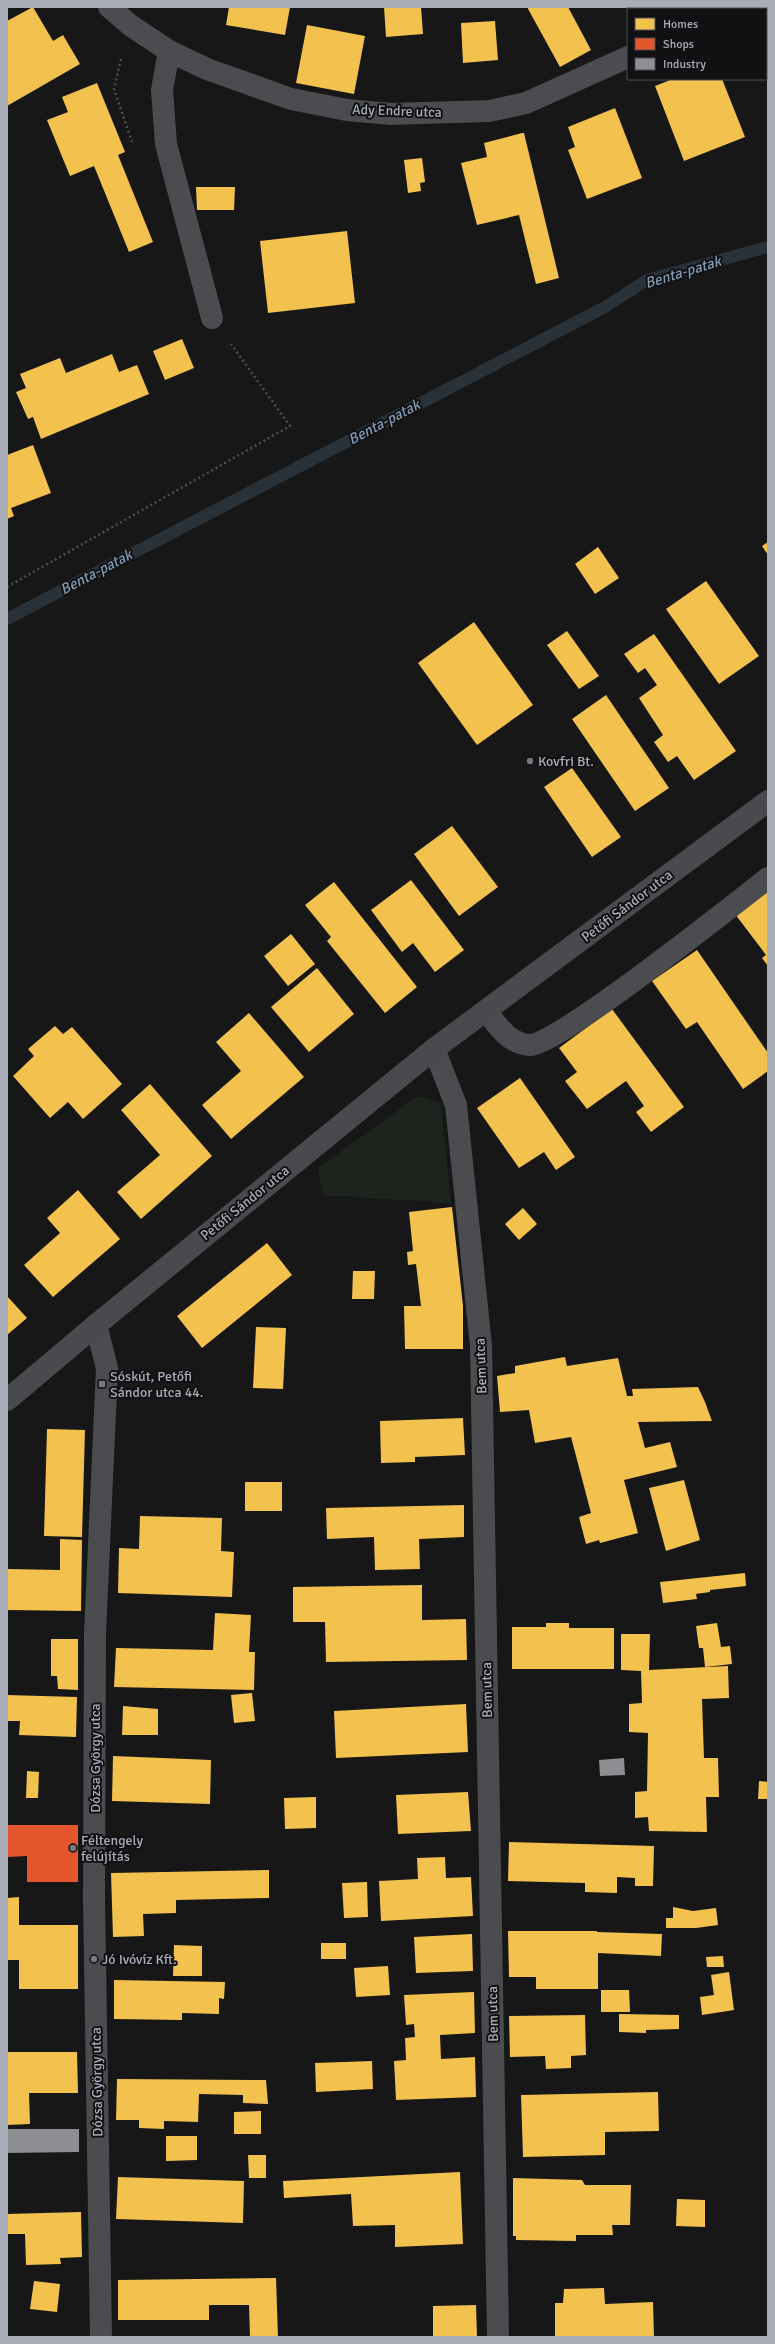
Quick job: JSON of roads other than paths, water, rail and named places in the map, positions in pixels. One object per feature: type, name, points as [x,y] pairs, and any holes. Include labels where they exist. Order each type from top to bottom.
[{"type":"main road","name":"Petőfi Sándor utca","points":[[7,1400],[96,1325],[434,1049],[768,801]]},
{"type":"street","name":"Ady Endre utca","points":[[109,7],[130,25],[169,51],[207,70],[291,99],[347,110],[391,114],[488,111],[526,103],[627,57]]},
{"type":"street","points":[[169,51],[162,90],[166,144],[212,318]]},
{"type":"street","points":[[486,1011],[510,1039],[531,1045],[560,1032],[644,973],[768,878]]},
{"type":"street","name":"Bem utca","points":[[434,1049],[456,1105],[481,1346],[498,2337]]},
{"type":"street","name":"Dózsa György utca","points":[[96,1325],[107,1368],[95,1634],[94,1899],[101,2337]]},
{"type":"waterway","name":"Benta-patak","points":[[7,619],[605,307],[647,280],[768,247]]},
{"type":"place","name":"Kovfri Bt.","points":[[530,761]]},
{"type":"place","name":"Sóskút, Petőfi Sándor utca 44.","points":[[102,1384]]},
{"type":"place","name":"Féltengely felújítás","points":[[73,1848]]},
{"type":"place","name":"Jó Ivóvíz Kft.","points":[[94,1959]]}]
